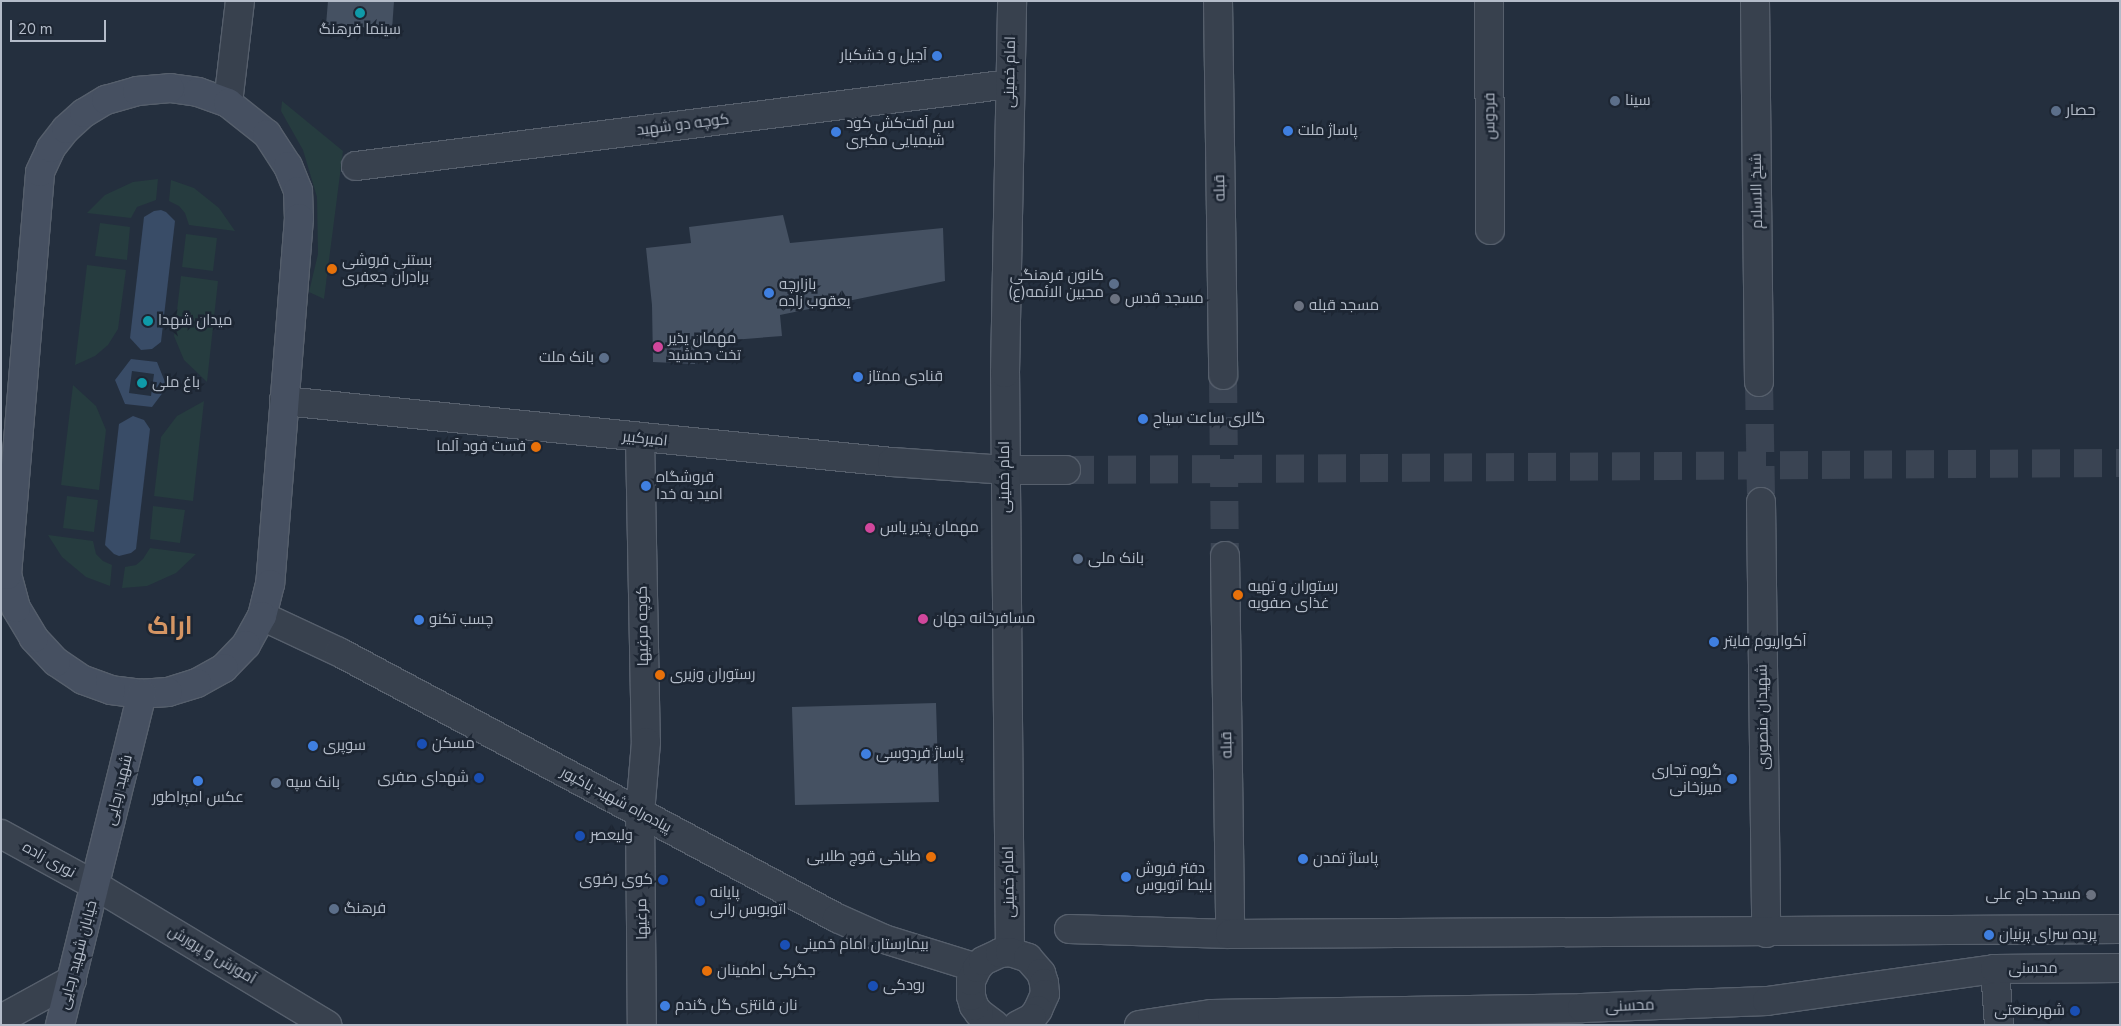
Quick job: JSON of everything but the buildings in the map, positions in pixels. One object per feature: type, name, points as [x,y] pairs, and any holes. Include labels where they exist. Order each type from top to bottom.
[{"type":"main road","points":[[170,88],[198,92],[228,103],[267,134],[288,166],[298,191],[299,218],[270,584],[262,616],[246,646],[224,668],[196,683],[168,692],[142,694],[111,690],[82,680],[56,662],[34,638],[16,608],[7,575],[5,536],[23,376],[40,172],[52,148],[66,129],[84,113],[106,100],[137,91],[170,88]]},
{"type":"main road","points":[[1,400],[23,376]]},
{"type":"main road","name":"شهید رجایی","points":[[96,886],[142,694]]},
{"type":"main road","name":"خیابان شهید رجایی","points":[[60,1025],[96,886]]},
{"type":"street","points":[[228,103],[240,1]]},
{"type":"street","name":"امام خمینی","points":[[1010,952],[1005,470],[1012,1]]},
{"type":"street","name":"قبله","points":[[1218,1],[1223,375]]},
{"type":"street","name":"فردوس","points":[[1489,1],[1490,230]]},
{"type":"street","name":"شیخ الاسلام","points":[[1754,1],[1759,382]]},
{"type":"street","name":"کوچه دو شهید","points":[[356,166],[1010,84]]},
{"type":"street","name":"امیرکبیر","points":[[284,401],[892,462],[1005,470],[1066,470]]},
{"type":"street","name":"کوچه مرغیها","points":[[640,438],[646,742],[640,812]]},
{"type":"street","name":"شهیدان منصوری","points":[[1761,502],[1766,932]]},
{"type":"street","name":"قبله","points":[[1225,556],[1230,934]]},
{"type":"street","name":"پیاده‌راه شهید پاکپور","points":[[262,616],[339,652],[868,932],[884,939],[977,968]]},
{"type":"street","name":"مرغیها","points":[[640,812],[642,1025]]},
{"type":"street","name":"نوری زاده","points":[[1,834],[96,886]]},
{"type":"street","name":"آموزش و پرورش","points":[[96,886],[328,1025]]},
{"type":"street","points":[[1069,929],[1230,934],[2120,929]]},
{"type":"street","points":[[985,1021],[974,1006],[970,986],[977,968],[991,956],[1010,952],[1028,958],[1041,974],[1044,994],[1038,1010],[1027,1022]]},
{"type":"street","name":"محسنی","points":[[1139,1025],[1212,1020],[1582,1016],[1766,1000],[1995,969],[2120,968]]},
{"type":"street","points":[[1995,969],[1999,1025]]},
{"type":"street","points":[[1,1019],[72,980]]},
{"type":"green space","points":[[282,101],[343,151],[324,299],[309,292],[318,254],[317,197],[303,150],[281,111]]},
{"type":"green space","points":[[158,179],[156,200],[137,207],[131,218],[87,213],[105,195],[133,182]]},
{"type":"green space","points":[[171,180],[194,188],[219,208],[235,231],[189,225],[185,213],[179,206],[169,201]]},
{"type":"green space","points":[[100,223],[130,227],[127,260],[95,256]]},
{"type":"green space","points":[[186,234],[217,238],[213,271],[182,267]]},
{"type":"green space","points":[[87,265],[126,270],[118,329],[108,345],[95,356],[75,365]]},
{"type":"green space","points":[[181,276],[218,281],[207,382],[184,360],[174,336]]},
{"type":"green space","points":[[73,385],[96,406],[106,430],[99,490],[61,485]]},
{"type":"green space","points":[[204,401],[193,501],[154,496],[161,437],[177,416]]},
{"type":"green space","points":[[67,496],[98,500],[94,532],[63,528]]},
{"type":"green space","points":[[153,506],[185,510],[180,543],[150,539]]},
{"type":"green space","points":[[48,535],[93,541],[96,554],[103,561],[112,565],[110,586],[86,577],[62,557]]},
{"type":"green space","points":[[150,548],[196,554],[176,573],[147,586],[122,588],[125,567],[136,565],[143,559]]},
{"type":"water","points":[[161,210],[166,212],[175,221],[161,342],[152,349],[141,350],[130,338],[144,217],[154,211]]},
{"type":"water","points":[[131,359],[157,362],[167,387],[152,407],[125,404],[115,380]],"holes":[[[132,371],[154,374],[151,396],[129,393]]]},
{"type":"water","points":[[133,416],[144,420],[150,429],[136,549],[131,553],[119,556],[114,554],[105,545],[119,424]]},
{"type":"tunnel","points":[[1223,375],[1225,556]]},
{"type":"tunnel","points":[[1759,382],[1761,502]]},
{"type":"tunnel","points":[[1066,470],[2120,463]]},
{"type":"place","name":"سینما فرهنگ","points":[[360,13]]},
{"type":"place","name":"آجیل و خشکبار","points":[[937,56]]},
{"type":"place","name":"سینا","points":[[1615,101]]},
{"type":"place","name":"حصار","points":[[2056,111]]},
{"type":"place","name":"پاساژ ملت","points":[[1288,131]]},
{"type":"place","name":"سم آفت‌کش کود شیمیایی مکبری","points":[[836,132]]},
{"type":"place","name":"بستنی فروشی برادران جعفری","points":[[332,269]]},
{"type":"place","name":"کانون فرهنگی محبین الائمه(ع)","points":[[1114,284]]},
{"type":"place","name":"بازارچه یعقوب زاده","points":[[769,293]]},
{"type":"place","name":"مسجد قدس","points":[[1115,299]]},
{"type":"place","name":"مسجد قبله","points":[[1299,306]]},
{"type":"place","name":"میدان شهدا","points":[[148,321]]},
{"type":"place","name":"مهمان پذیر تخت جمشید","points":[[658,347]]},
{"type":"place","name":"بانک ملت","points":[[604,358]]},
{"type":"place","name":"قنادی ممتاز","points":[[858,377]]},
{"type":"place","name":"باغ ملی","points":[[142,383]]},
{"type":"place","name":"گالری ساعت سیاح","points":[[1143,419]]},
{"type":"place","name":"فست فود آلما","points":[[536,447]]},
{"type":"place","name":"فروشگاه امید به خدا","points":[[646,486]]},
{"type":"place","name":"مهمان پذیر یاس","points":[[870,528]]},
{"type":"place","name":"بانک ملی","points":[[1078,559]]},
{"type":"place","name":"رستوران و تهیه غذای صفویه","points":[[1238,595]]},
{"type":"place","name":"مسافرخانه جهان","points":[[923,619]]},
{"type":"place","name":"چسب تکنو","points":[[419,620]]},
{"type":"place","name":"آکواریوم فایتر","points":[[1714,642]]},
{"type":"place","name":"رستوران وزیری","points":[[660,675]]},
{"type":"place","name":"مسکن","points":[[422,744]]},
{"type":"place","name":"سوپری","points":[[313,746]]},
{"type":"place","name":"پاساژ فردوسی","points":[[866,754]]},
{"type":"place","name":"شهدای صفری","points":[[479,778]]},
{"type":"place","name":"گروه تجاری میرزخانی","points":[[1732,779]]},
{"type":"place","name":"عکس امپراطور","points":[[198,781]]},
{"type":"place","name":"بانک سپه","points":[[276,783]]},
{"type":"place","name":"ولیعصر","points":[[580,836]]},
{"type":"place","name":"طباخی قوچ طلایی","points":[[931,857]]},
{"type":"place","name":"پاساژ تمدن","points":[[1303,859]]},
{"type":"place","name":"دفتر فروش بلیط اتوبوس","points":[[1126,877]]},
{"type":"place","name":"کوی رضوی","points":[[663,880]]},
{"type":"place","name":"مسجد حاج علی","points":[[2091,895]]},
{"type":"place","name":"پایانه اتوبوس رانی","points":[[700,901]]},
{"type":"place","name":"فرهنگ","points":[[334,909]]},
{"type":"place","name":"پرده سرای پرنیان","points":[[1989,935]]},
{"type":"place","name":"بیمارستان امام خمینی","points":[[785,945]]},
{"type":"place","name":"جگرکی اطمینان","points":[[707,971]]},
{"type":"place","name":"رودکی","points":[[873,986]]},
{"type":"place","name":"نان فانتزی گل گندم","points":[[665,1006]]},
{"type":"place","name":"شهرصنعتی","points":[[2075,1011]]},
{"type":"district","name":"اراک","points":[[170,626]]}]
